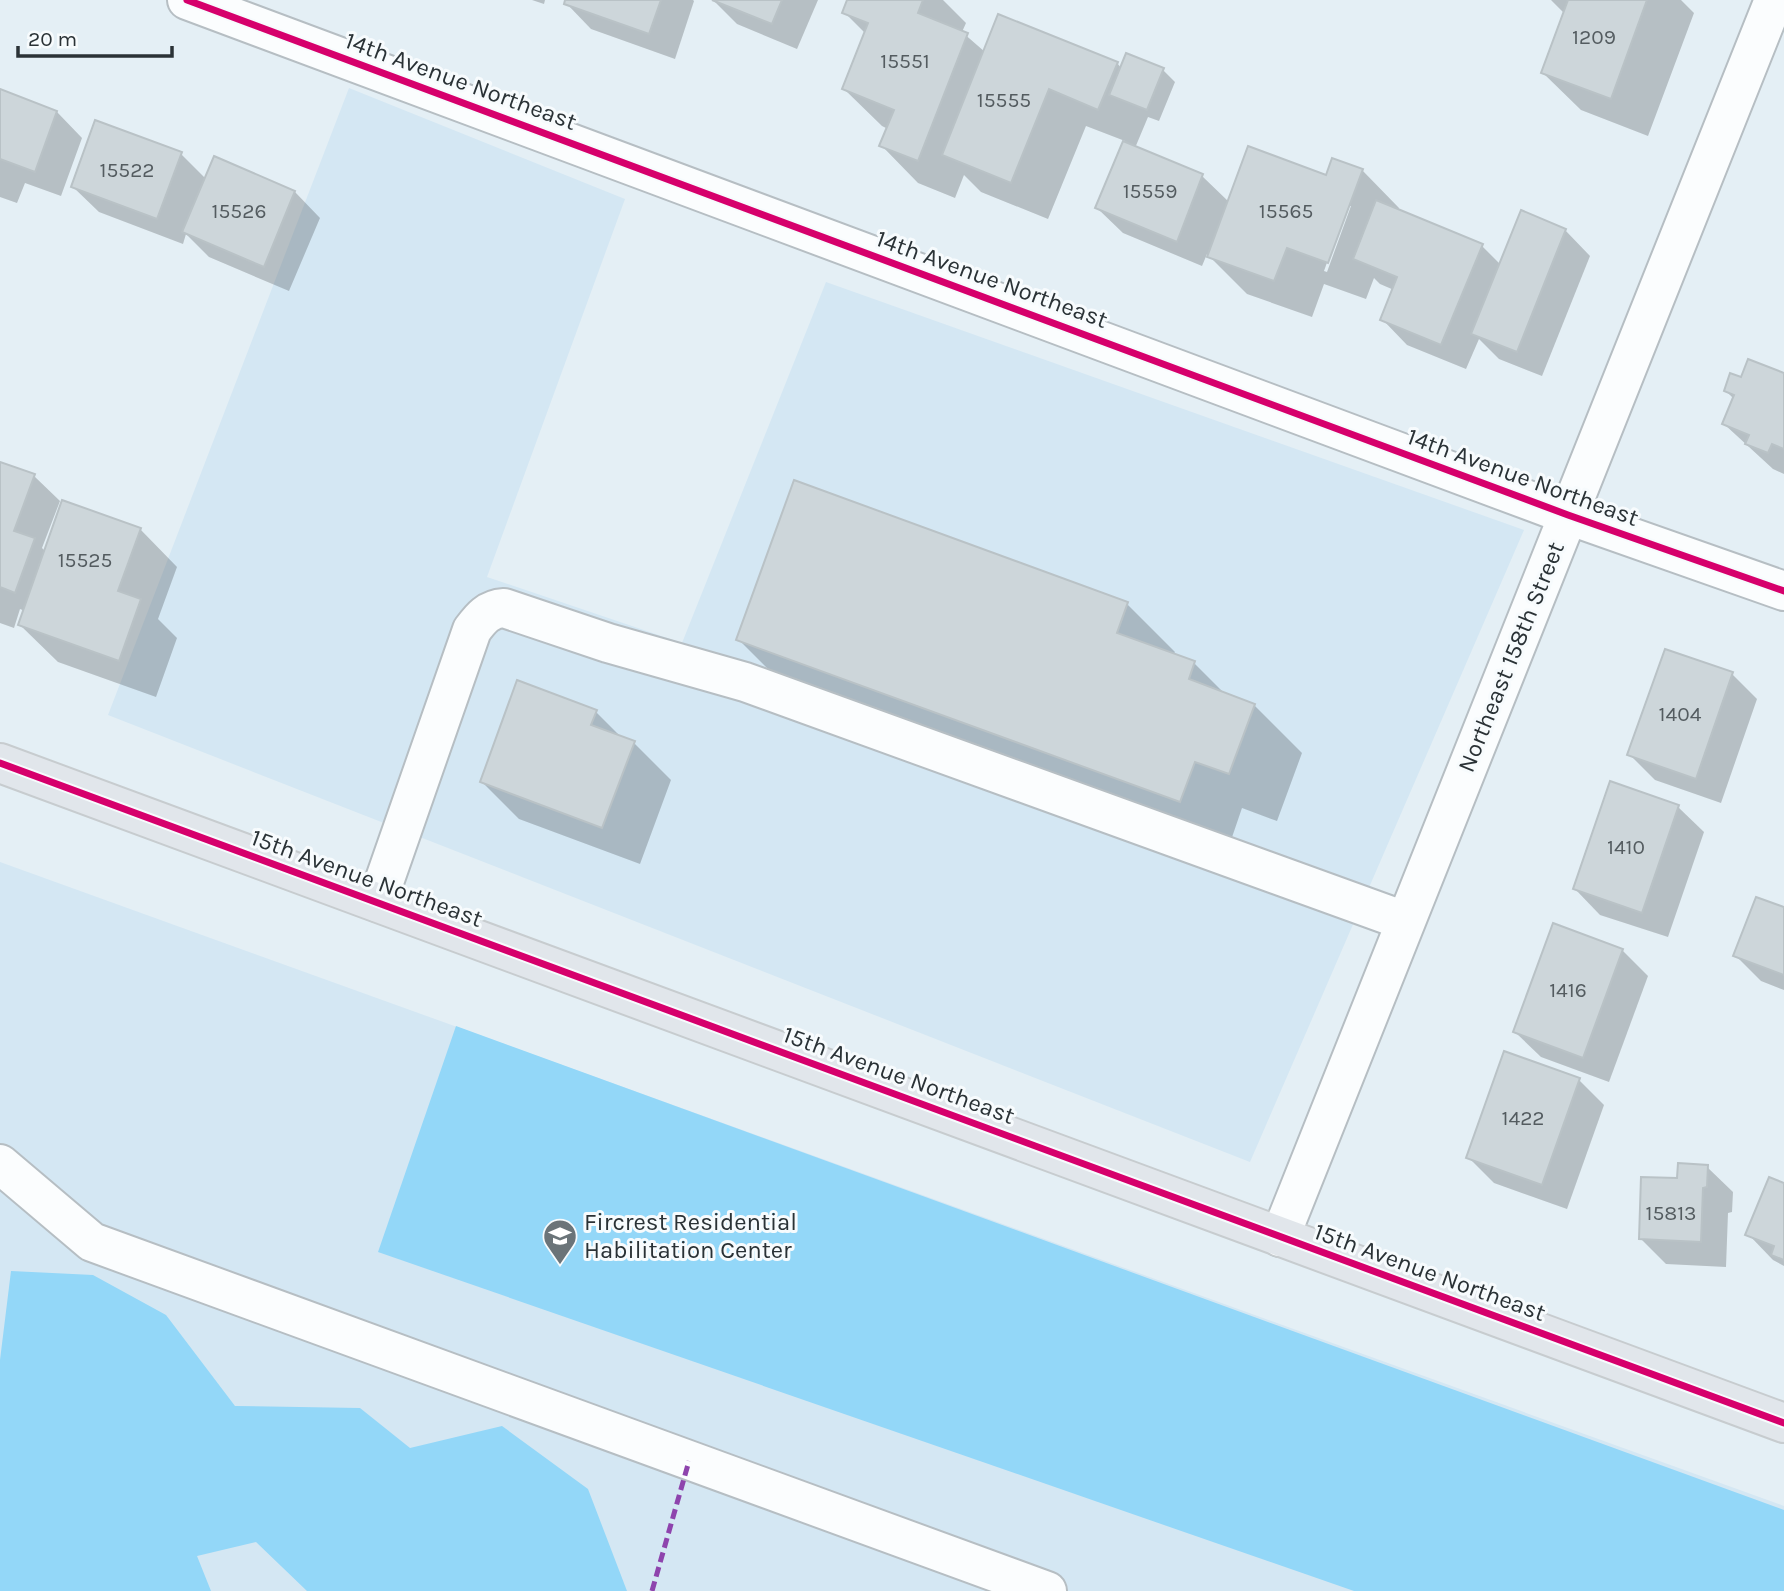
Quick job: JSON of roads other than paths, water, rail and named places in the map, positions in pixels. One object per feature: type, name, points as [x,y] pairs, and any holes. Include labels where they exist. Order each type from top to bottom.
[{"type":"main road","name":"15th Avenue Northeast","points":[[0,763],[1784,1423]]},
{"type":"street","name":"14th Avenue Northeast","points":[[187,0],[1568,515],[1784,592]]},
{"type":"street","name":"Northeast 158th Street","points":[[1280,1237],[1774,0]]},
{"type":"street","points":[[377,902],[471,630],[481,617],[494,608],[504,608],[608,643],[745,682],[1405,921]]},
{"type":"street","points":[[2,1176],[92,1242],[1047,1591]]},
{"type":"place","name":"Fircrest Residential Habilitation Center","points":[[560,1266]]}]
